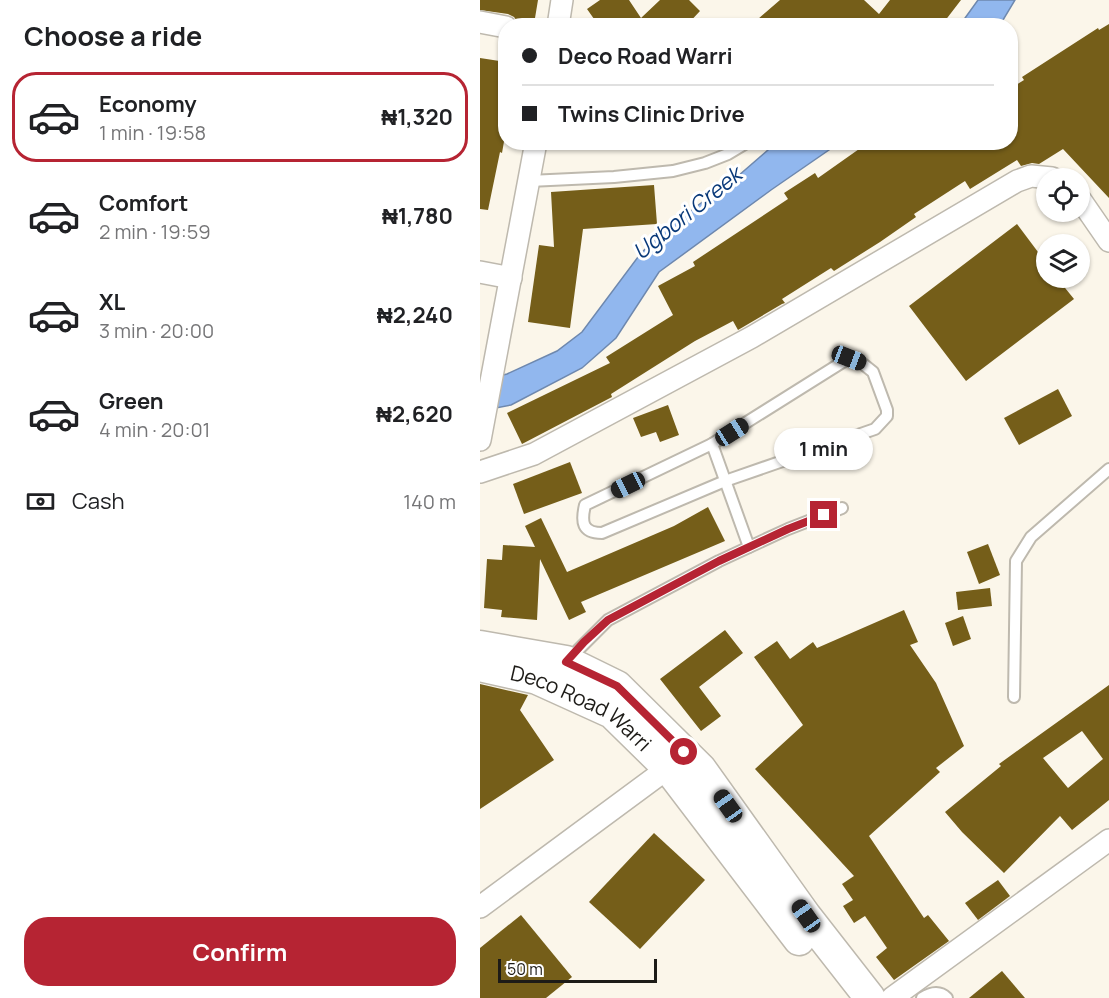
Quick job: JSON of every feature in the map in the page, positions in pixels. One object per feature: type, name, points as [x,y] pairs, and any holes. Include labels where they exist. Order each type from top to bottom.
[{"type":"main road","name":"Deco Road Warri","points":[[480,646],[566,662],[617,686],[701,769],[806,916],[870,998]]},
{"type":"main road","name":"Deco Road Warri","points":[[480,666],[537,679],[612,713],[668,768],[845,998]]},
{"type":"street","points":[[559,18],[562,0]]},
{"type":"street","points":[[480,22],[498,25]]},
{"type":"street","points":[[481,432],[535,150]]},
{"type":"street","points":[[480,472],[534,454],[752,337],[1017,181],[1036,176]]},
{"type":"street","points":[[1090,214],[1109,241]]},
{"type":"street","points":[[480,272],[511,278]]},
{"type":"street","points":[[480,907],[668,768]]},
{"type":"street","points":[[892,998],[1107,844]]},
{"type":"lane","points":[[529,181],[614,177],[673,171],[705,163],[734,150]]},
{"type":"lane","points":[[849,358],[863,364],[873,372],[887,410],[886,416],[875,429],[725,480],[602,533],[588,531],[583,523],[585,505],[712,444],[849,358]]},
{"type":"lane","points":[[712,444],[749,547]]},
{"type":"lane","points":[[1014,698],[1016,561],[1031,537],[1109,469]]},
{"type":"lane","points":[[566,662],[608,620],[719,561],[788,529],[842,508]]},
{"type":"lane","points":[[922,998],[934,992],[947,998]]},
{"type":"water","points":[[978,0],[1015,0],[1004,18],[965,18]]},
{"type":"water","points":[[768,150],[829,150],[659,272],[616,338],[582,368],[511,405],[480,411],[480,381],[507,374],[557,351],[582,332],[641,253],[671,225],[738,176]]},
{"type":"building","points":[[480,0],[538,0],[535,18],[515,18],[508,14],[480,10]]},
{"type":"building","points":[[600,0],[629,0],[641,18],[593,18],[587,9]]},
{"type":"building","points":[[660,0],[689,0],[700,11],[693,18],[641,18]]},
{"type":"building","points":[[780,0],[864,0],[879,14],[890,0],[961,0],[947,18],[759,18]]},
{"type":"building","points":[[1109,24],[1109,198],[1090,178],[1090,168],[1081,168],[1063,149],[1039,164],[1021,166],[1017,160],[970,189],[965,181],[914,214],[916,217],[880,242],[834,271],[831,268],[782,299],[785,303],[738,330],[733,321],[695,341],[611,394],[612,397],[522,444],[507,413],[610,363],[606,357],[673,315],[658,286],[695,266],[693,262],[788,199],[784,193],[815,173],[818,178],[858,150],[1018,150],[1018,84],[1024,80],[1022,77],[1098,28],[1099,30]]},
{"type":"building","points":[[480,58],[498,61],[498,150],[503,150],[502,153],[500,152],[488,210],[480,209]]},
{"type":"building","points":[[654,185],[657,224],[583,229],[570,328],[528,322],[539,245],[554,247],[551,192]]},
{"type":"building","points":[[1017,224],[1036,249],[1036,288],[1065,288],[1074,299],[966,381],[909,306]]},
{"type":"building","points":[[1058,389],[1072,416],[1019,445],[1004,418]]},
{"type":"building","points":[[668,405],[679,435],[660,442],[656,432],[641,437],[633,418]]},
{"type":"building","points":[[570,462],[582,493],[524,514],[513,484]]},
{"type":"building","points":[[708,507],[725,541],[581,602],[586,612],[569,620],[540,559],[537,620],[501,617],[502,610],[484,608],[487,559],[502,560],[503,545],[535,547],[525,526],[541,518],[567,572],[674,526]]},
{"type":"building","points":[[988,544],[1000,575],[979,584],[967,552]]},
{"type":"building","points":[[990,588],[992,606],[958,610],[956,592]]},
{"type":"building","points":[[904,610],[918,642],[910,645],[936,683],[964,746],[936,768],[940,772],[869,836],[924,918],[928,915],[949,941],[894,980],[876,957],[887,948],[865,916],[854,923],[843,906],[853,900],[842,884],[854,876],[755,769],[803,725],[754,657],[777,641],[790,659],[813,642],[817,648]]},
{"type":"building","points":[[963,616],[971,639],[953,646],[945,623]]},
{"type":"building","points":[[725,630],[743,653],[699,687],[721,716],[701,731],[660,679]]},
{"type":"building","points":[[480,684],[528,695],[520,710],[554,760],[480,809]]},
{"type":"building","points":[[1109,685],[1109,800],[1072,830],[1060,816],[1004,873],[945,812],[1001,766],[999,764]],"holes":[[[1082,731],[1103,759],[1068,788],[1043,758]]]},
{"type":"building","points":[[654,833],[705,880],[640,949],[589,902]]},
{"type":"building","points":[[998,880],[1010,896],[978,920],[965,903]]},
{"type":"building","points":[[521,915],[572,977],[546,998],[480,998],[480,948]]},
{"type":"building","points":[[1002,971],[1025,998],[969,998]]},
{"type":"route","points":[[684,752],[617,686],[566,662],[608,620],[719,561],[824,515]]},
{"type":"water label","name":"Ugbori Creek","points":[[687,213]]}]
